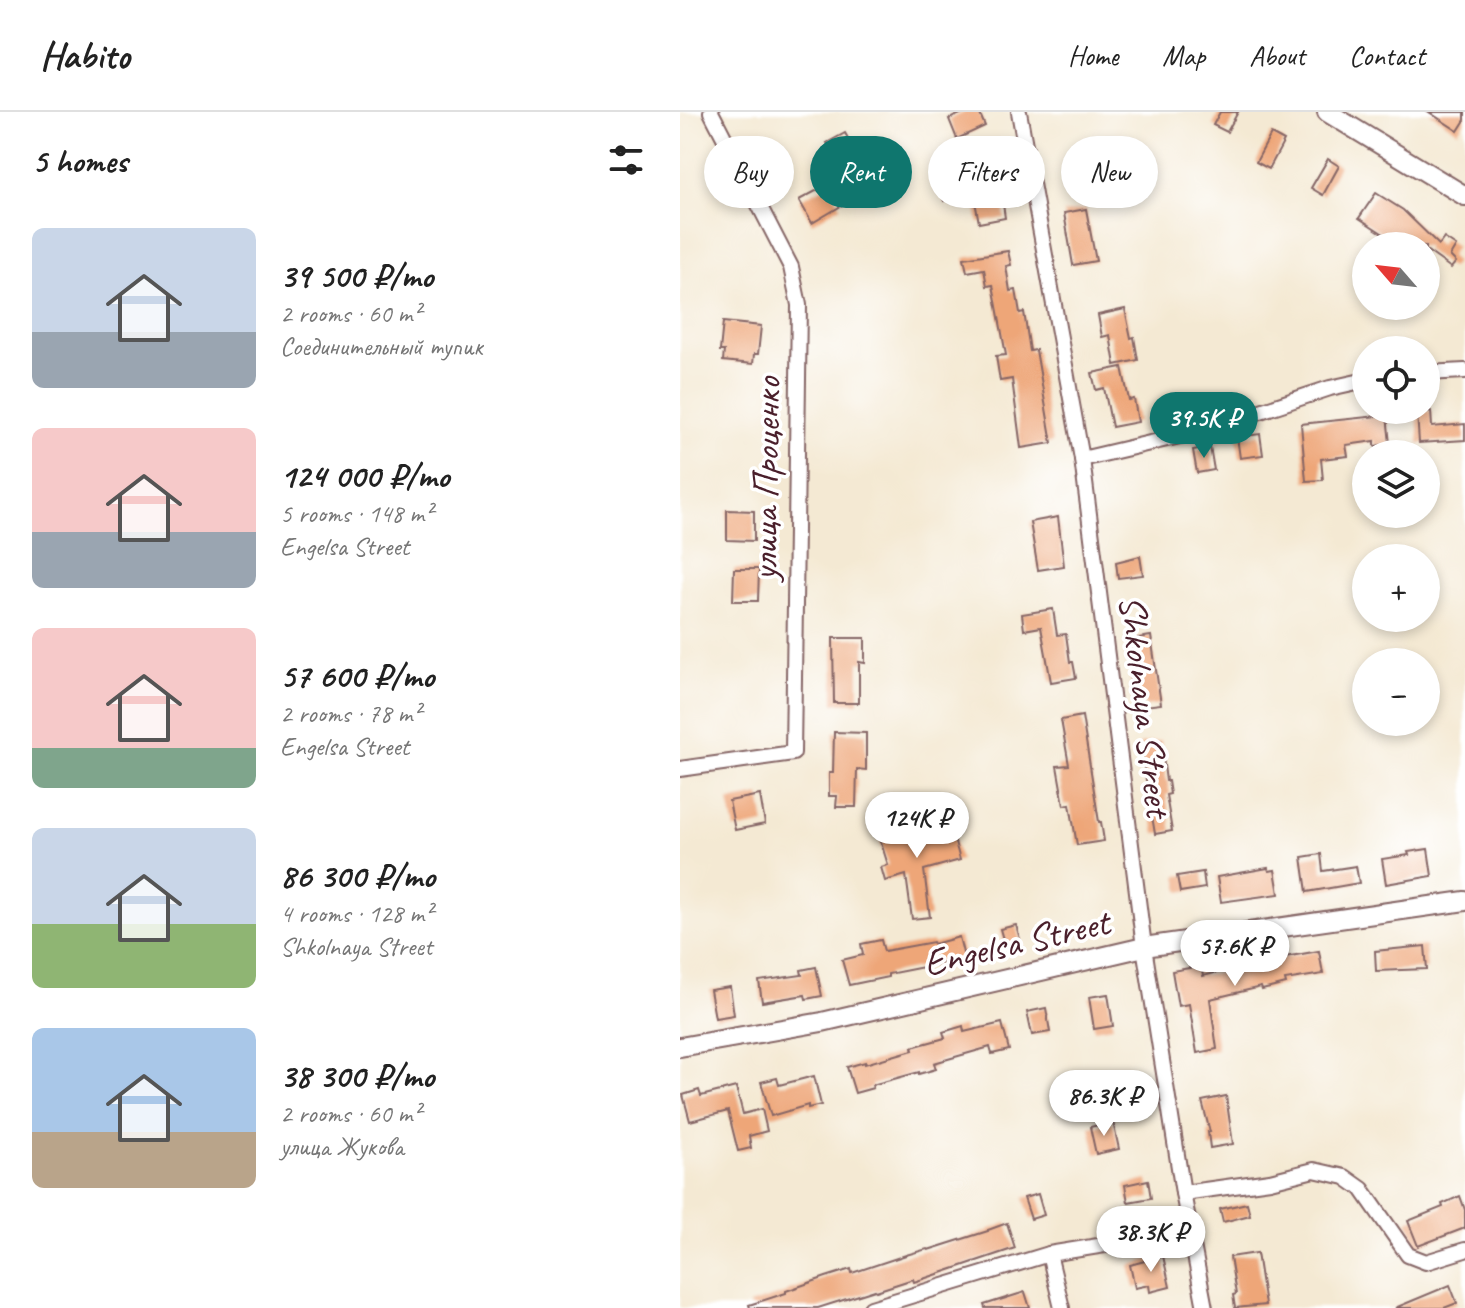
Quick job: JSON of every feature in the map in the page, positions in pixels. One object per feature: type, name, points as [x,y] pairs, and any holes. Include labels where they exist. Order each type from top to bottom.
[{"type":"street","name":"улица Проценко","points":[[680,769],[793,753],[799,305],[791,267],[711,112]]},
{"type":"street","name":"Shkolnaya Street","points":[[1019,112],[1082,459],[1144,947],[1183,1193],[1205,1308]]},
{"type":"street","points":[[1327,112],[1465,196]]},
{"type":"street","points":[[1440,372],[1465,371]]},
{"type":"street","points":[[1082,459],[1197,432],[1352,383]]},
{"type":"street","name":"Engelsa Street","points":[[680,1047],[822,1022],[1144,947],[1465,901]]},
{"type":"street","points":[[1183,1193],[1270,1181],[1314,1170],[1345,1177],[1362,1189],[1408,1255],[1426,1262],[1465,1250]]},
{"type":"street","points":[[871,1308],[1049,1254],[1191,1231]]},
{"type":"street","points":[[1049,1254],[1062,1308]]},
{"type":"building","points":[[965,112],[979,112],[985,126],[963,136],[956,136],[949,119]]},
{"type":"building","points":[[1220,112],[1238,112],[1227,132],[1213,125]]},
{"type":"building","points":[[1429,112],[1465,112],[1465,120],[1458,131]]},
{"type":"building","points":[[1271,134],[1284,141],[1269,169],[1256,162]]},
{"type":"building","points":[[1328,159],[1339,166],[1323,195],[1311,188]]},
{"type":"building","points":[[1376,193],[1403,210],[1426,232],[1380,232],[1359,218]]},
{"type":"building","points":[[810,194],[810,208],[838,208],[812,223],[799,200]]},
{"type":"building","points":[[976,208],[1004,208],[1005,218],[979,223]]},
{"type":"building","points":[[1086,209],[1096,261],[1073,265],[1064,213]]},
{"type":"building","points":[[1444,238],[1456,246],[1450,256],[1456,262],[1451,268],[1440,260],[1440,244]]},
{"type":"building","points":[[1008,251],[1011,265],[1006,266],[1010,291],[1016,290],[1020,313],[1024,312],[1030,351],[1036,350],[1052,443],[1021,448],[1012,379],[1000,381],[996,356],[1006,355],[993,285],[987,286],[984,269],[967,272],[964,258]]},
{"type":"building","points":[[1125,309],[1138,360],[1115,365],[1110,335],[1102,337],[1098,315]]},
{"type":"building","points":[[723,322],[761,326],[758,354],[754,354],[753,364],[723,361],[724,351],[720,351]]},
{"type":"building","points":[[1122,367],[1129,400],[1134,399],[1138,422],[1112,427],[1104,388],[1096,390],[1092,373]]},
{"type":"building","points":[[1352,419],[1352,424],[1388,424],[1390,440],[1352,440],[1352,444],[1346,445],[1348,456],[1321,459],[1323,480],[1306,481],[1301,424]]},
{"type":"building","points":[[1418,424],[1432,424],[1432,427],[1465,424],[1465,440],[1419,440]]},
{"type":"building","points":[[1260,434],[1263,455],[1240,458],[1237,437]]},
{"type":"building","points":[[1210,447],[1214,470],[1197,473],[1193,450]]},
{"type":"building","points":[[727,510],[754,511],[754,541],[727,540]]},
{"type":"building","points":[[1058,517],[1064,566],[1038,570],[1030,522]]},
{"type":"building","points":[[1140,556],[1143,575],[1118,578],[1116,562]]},
{"type":"building","points":[[734,569],[759,569],[758,601],[733,601]]},
{"type":"building","points":[[1053,609],[1057,635],[1066,634],[1076,678],[1051,682],[1041,627],[1024,630],[1022,614]]},
{"type":"building","points":[[1151,636],[1161,704],[1145,706],[1144,701],[1134,702],[1126,648],[1139,647],[1138,638]]},
{"type":"building","points":[[833,638],[865,638],[865,663],[859,662],[859,703],[834,703]]},
{"type":"building","points":[[1082,716],[1104,841],[1077,845],[1070,804],[1064,805],[1057,766],[1069,765],[1061,720]]},
{"type":"building","points":[[834,732],[866,733],[866,770],[857,769],[856,807],[836,807],[837,796],[829,796]]},
{"type":"building","points":[[1161,741],[1170,794],[1166,795],[1172,831],[1155,834],[1140,744]]},
{"type":"building","points":[[760,795],[765,824],[735,830],[729,801]]},
{"type":"building","points":[[888,827],[951,828],[960,860],[924,870],[930,917],[912,919],[906,875],[885,881],[881,867],[888,865],[879,836],[890,833]]},
{"type":"building","points":[[1428,849],[1432,876],[1386,884],[1382,859]]},
{"type":"building","points":[[1321,854],[1323,871],[1356,866],[1359,883],[1307,892],[1302,857]]},
{"type":"building","points":[[1268,868],[1269,871],[1275,870],[1279,894],[1221,902],[1217,877]]},
{"type":"building","points":[[1203,872],[1205,888],[1180,892],[1177,876]]},
{"type":"building","points":[[1016,925],[1022,946],[1006,950],[1000,929]]},
{"type":"building","points":[[959,937],[965,961],[888,974],[888,977],[849,985],[842,960],[863,955],[861,944],[881,940],[884,951]]},
{"type":"building","points":[[1425,946],[1427,969],[1376,971],[1375,951]]},
{"type":"building","points":[[1319,951],[1323,974],[1285,980],[1286,984],[1262,990],[1261,987],[1210,999],[1217,1049],[1197,1053],[1189,1004],[1178,1006],[1172,971],[1201,966],[1203,976],[1279,956]]},
{"type":"building","points":[[816,967],[822,996],[806,999],[805,995],[762,1002],[759,981],[802,975],[801,970]]},
{"type":"building","points":[[730,987],[734,1015],[715,1018],[710,990]]},
{"type":"building","points":[[1108,994],[1113,1026],[1094,1029],[1089,997]]},
{"type":"building","points":[[1046,1008],[1050,1032],[1032,1035],[1027,1012]]},
{"type":"building","points":[[1002,1023],[1009,1050],[992,1054],[990,1047],[934,1063],[936,1069],[872,1085],[873,1088],[855,1093],[847,1067],[913,1050],[912,1047],[945,1038],[943,1032],[963,1026],[964,1032]]},
{"type":"building","points":[[814,1076],[821,1105],[808,1108],[808,1105],[771,1116],[761,1082],[777,1078],[779,1085]]},
{"type":"building","points":[[736,1087],[743,1114],[762,1109],[767,1131],[749,1136],[751,1148],[738,1151],[728,1111],[690,1121],[683,1095],[699,1090],[701,1096]]},
{"type":"building","points":[[1226,1096],[1233,1144],[1210,1148],[1210,1132],[1202,1101]]},
{"type":"building","points":[[1113,1122],[1119,1149],[1096,1154],[1090,1127]]},
{"type":"building","points":[[1148,1180],[1151,1198],[1128,1202],[1125,1185]]},
{"type":"building","points":[[1038,1194],[1044,1215],[1031,1219],[1024,1198]]},
{"type":"building","points":[[1460,1196],[1465,1210],[1465,1228],[1418,1246],[1408,1221],[1443,1207],[1442,1204]]},
{"type":"building","points":[[1247,1203],[1250,1215],[1223,1222],[1220,1209]]},
{"type":"building","points":[[1007,1223],[1015,1248],[914,1282],[913,1279],[818,1308],[750,1308],[749,1305],[851,1269],[852,1273]]},
{"type":"building","points":[[1257,1253],[1265,1305],[1235,1308],[1230,1257]]},
{"type":"building","points":[[1163,1256],[1170,1287],[1150,1292],[1149,1285],[1135,1288],[1130,1265]]},
{"type":"building","points":[[1450,1285],[1457,1303],[1444,1308],[1395,1308]]},
{"type":"building","points":[[1025,1292],[1030,1308],[985,1308],[984,1305]]}]
